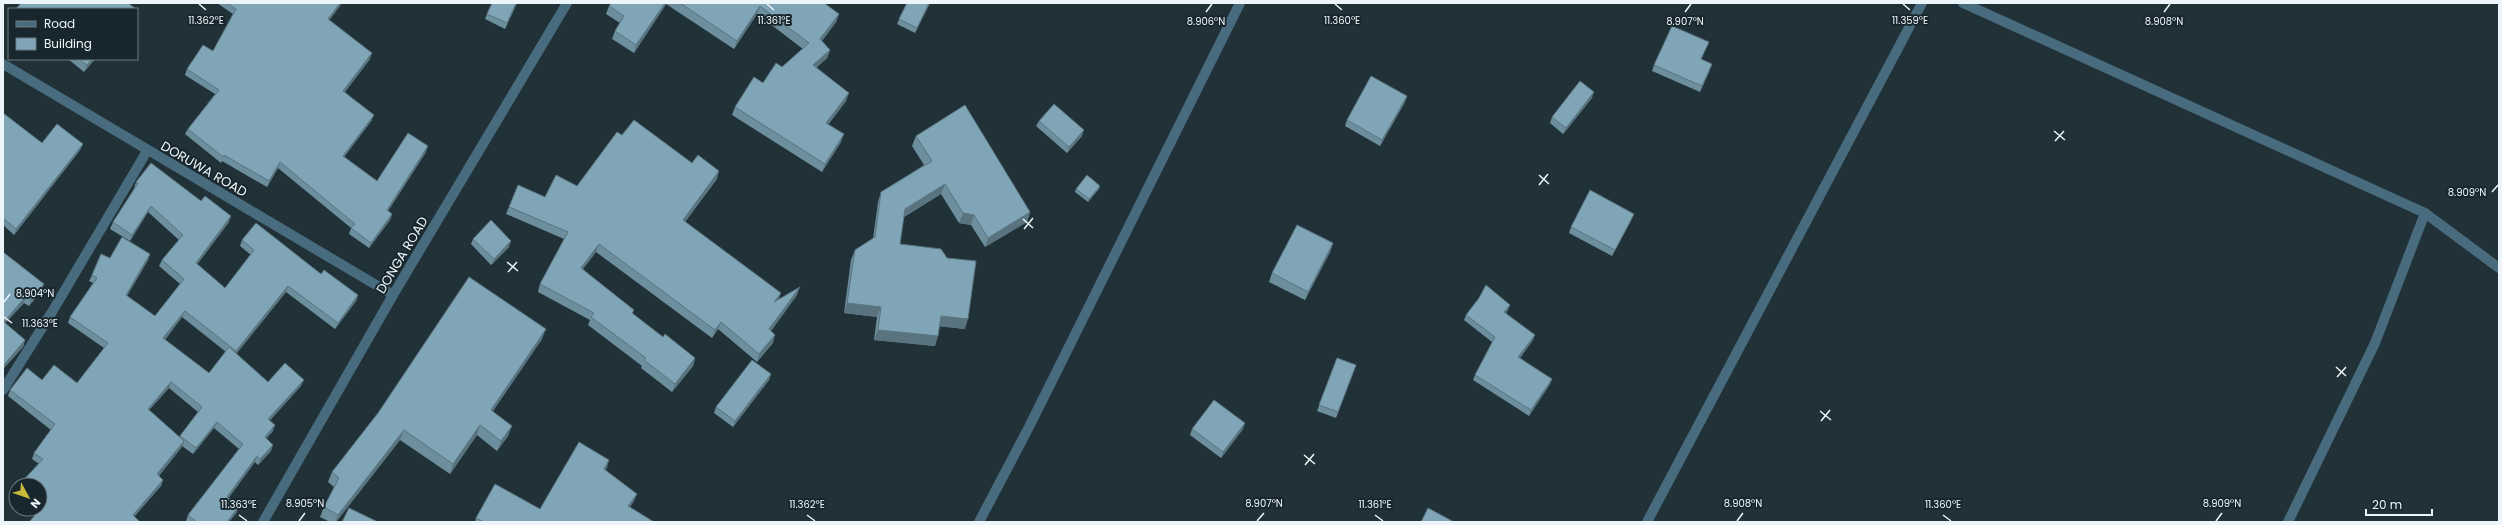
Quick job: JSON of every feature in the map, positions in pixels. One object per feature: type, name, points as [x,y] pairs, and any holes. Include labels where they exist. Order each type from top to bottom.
[{"type":"street","name":"DONGA ROAD","points":[[263,522],[393,295],[568,3]]},
{"type":"street","points":[[979,522],[1029,427],[1240,3]]},
{"type":"street","points":[[1647,522],[1922,3]]},
{"type":"street","points":[[1963,3],[2425,213],[2499,268]]},
{"type":"street","name":"DORUWA ROAD","points":[[3,64],[393,295]]},
{"type":"street","points":[[3,390],[52,312],[148,151]]},
{"type":"street","points":[[2288,522],[2375,343],[2425,213]]},
{"type":"building","points":[[21,3],[128,3],[135,8],[17,8]]},
{"type":"building","points":[[227,3],[340,3],[328,19],[372,53],[343,91],[374,115],[343,156],[377,181],[408,133],[428,146],[387,210],[392,214],[371,243],[351,228],[355,224],[280,162],[269,181],[224,155],[223,157],[188,129],[219,90],[187,69],[203,45],[213,51],[236,9]]},
{"type":"building","points":[[492,3],[516,3],[507,23],[487,14]]},
{"type":"building","points":[[612,3],[665,3],[636,45],[615,31],[624,16],[609,6]]},
{"type":"building","points":[[680,3],[824,3],[839,14],[820,39],[830,50],[813,65],[849,93],[826,123],[844,134],[825,164],[735,107],[754,77],[763,83],[776,63],[782,67],[809,43],[760,6],[737,41]]},
{"type":"building","points":[[907,3],[929,3],[917,28],[899,19]]},
{"type":"building","points":[[1672,26],[1709,42],[1701,59],[1712,64],[1702,86],[1654,65]]},
{"type":"building","points":[[80,60],[91,60],[87,65]]},
{"type":"building","points":[[1371,76],[1407,96],[1382,140],[1347,120]]},
{"type":"building","points":[[1580,81],[1594,92],[1566,128],[1552,117]]},
{"type":"building","points":[[1054,104],[1084,130],[1069,147],[1039,121]]},
{"type":"building","points":[[965,105],[1030,212],[988,238],[974,215],[963,213],[945,184],[905,209],[900,244],[941,249],[947,258],[976,261],[968,319],[941,316],[938,336],[878,330],[881,307],[847,303],[855,250],[875,237],[881,192],[932,161],[916,136]]},
{"type":"building","points":[[3,113],[42,143],[57,124],[83,144],[16,229],[3,218]]},
{"type":"building","points":[[634,120],[692,163],[698,155],[719,171],[683,220],[781,293],[774,302],[800,287],[769,329],[775,335],[759,354],[721,322],[715,330],[599,244],[581,268],[634,310],[632,313],[663,337],[665,334],[695,358],[675,384],[644,360],[646,358],[591,317],[594,313],[540,284],[568,232],[509,207],[518,185],[545,197],[556,175],[577,186],[617,132],[622,135]]},
{"type":"building","points":[[151,163],[201,201],[205,196],[231,216],[196,263],[225,288],[254,250],[242,240],[256,223],[321,274],[324,270],[358,295],[338,323],[288,286],[236,351],[185,311],[163,338],[209,373],[229,347],[268,382],[285,363],[304,380],[268,419],[275,425],[265,437],[273,445],[260,459],[257,456],[227,497],[239,506],[227,522],[197,522],[188,515],[243,444],[217,422],[196,448],[180,436],[202,407],[171,382],[148,409],[184,441],[157,474],[163,480],[133,515],[140,522],[29,522],[33,517],[48,517],[48,477],[26,477],[43,459],[34,453],[55,424],[10,390],[27,368],[42,380],[54,365],[77,383],[108,343],[70,317],[97,278],[92,275],[101,254],[110,258],[122,237],[150,254],[126,295],[155,316],[184,279],[162,260],[183,235],[151,206],[132,235],[113,222],[138,183],[136,182]]},
{"type":"building","points":[[1087,175],[1100,186],[1089,199],[1076,189]]},
{"type":"building","points":[[1590,190],[1634,214],[1615,250],[1571,227]]},
{"type":"building","points":[[491,220],[511,241],[494,259],[473,239]]},
{"type":"building","points":[[1297,225],[1333,243],[1308,292],[1272,273]]},
{"type":"building","points":[[3,252],[44,284],[31,300],[26,296],[4,322],[25,340],[3,366]]},
{"type":"building","points":[[469,277],[546,329],[491,410],[512,426],[501,441],[480,425],[453,464],[404,430],[338,515],[324,507],[339,478],[332,472],[378,413]]},
{"type":"building","points":[[1486,285],[1510,305],[1504,312],[1535,335],[1518,357],[1552,379],[1531,410],[1475,375],[1495,337],[1466,315],[1479,298]]},
{"type":"building","points":[[1337,358],[1356,365],[1338,412],[1319,405]]},
{"type":"building","points":[[752,360],[771,374],[735,421],[716,407]]},
{"type":"building","points":[[1214,400],[1245,423],[1223,452],[1192,429]]},
{"type":"building","points":[[579,442],[609,460],[604,469],[637,494],[628,506],[654,522],[484,522],[476,518],[495,484],[540,509]]},
{"type":"building","points":[[349,508],[378,522],[342,522]]},
{"type":"building","points":[[1428,508],[1454,522],[1421,522]]}]
